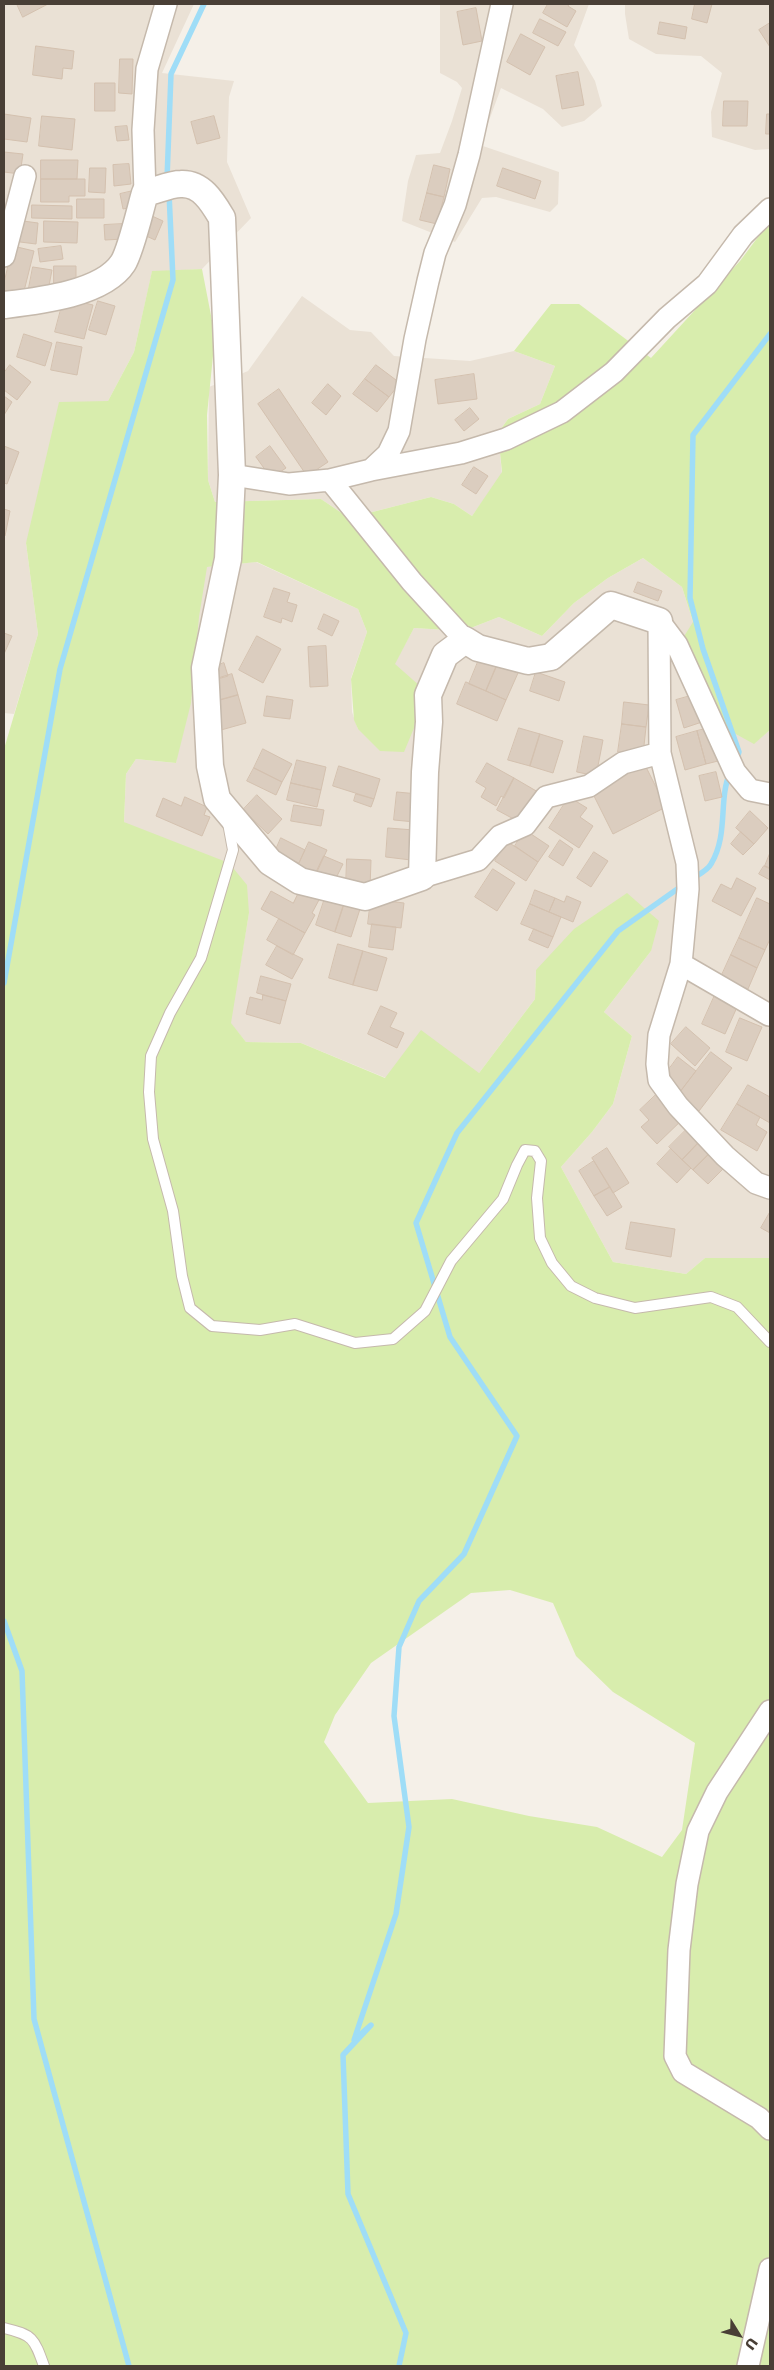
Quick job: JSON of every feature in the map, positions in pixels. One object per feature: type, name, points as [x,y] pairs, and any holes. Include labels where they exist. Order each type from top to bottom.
[{"type":"street","points":[[4,305],[28,302],[100,284],[114,274],[124,262],[161,189],[143,130],[147,69],[166,4]]},
{"type":"street","points":[[371,470],[388,454],[399,431],[415,340],[428,281],[435,254],[455,205],[469,155],[502,4]]},
{"type":"street","points":[[4,256],[25,176]]},
{"type":"street","points":[[161,189],[198,188],[212,201],[222,218],[232,475],[228,559],[205,668],[209,758],[217,799],[270,862],[300,882],[365,897],[478,860],[500,836],[525,825],[546,797],[589,786],[624,763],[660,754]]},
{"type":"street","points":[[232,475],[289,484],[330,480],[371,470],[461,453],[506,438],[562,412],[614,372],[667,318],[707,284],[743,235],[770,209]]},
{"type":"street","points":[[330,480],[412,582],[465,640],[478,648],[528,661],[551,657],[611,605],[659,621],[677,646],[698,687],[731,766],[750,790],[770,794]]},
{"type":"street","points":[[659,621],[660,754],[687,863],[688,889],[681,964],[659,1035],[657,1064],[659,1080],[678,1106],[725,1156],[756,1183],[770,1188]]},
{"type":"street","points":[[422,877],[424,772],[429,722],[428,695],[444,655],[465,640]]},
{"type":"street","points":[[681,964],[769,1015]]},
{"type":"street","points":[[770,1711],[717,1792],[698,1831],[687,1884],[679,1950],[675,2056],[684,2072],[705,2087],[759,2118],[770,2129]]},
{"type":"street","points":[[748,2366],[770,2269]]},
{"type":"lane","points":[[217,799],[230,828],[233,850],[201,958],[170,1012],[151,1056],[150,1065],[149,1092],[153,1139],[173,1211],[182,1276],[190,1308],[212,1326],[260,1330],[295,1324],[356,1343],[393,1338],[425,1311],[451,1261],[504,1198],[517,1164],[525,1150],[535,1151],[541,1161],[537,1198],[540,1238],[552,1263],[572,1286],[595,1298],[635,1308],[711,1297],[737,1307],[770,1342]]},
{"type":"lane","points":[[4,2328],[27,2334],[37,2347],[44,2366]]},
{"type":"shaded area","points":[[4,4],[194,4],[162,73],[234,81],[229,97],[227,162],[251,218],[202,269],[152,272],[134,352],[26,543],[38,634],[14,714],[4,713]]},
{"type":"shaded area","points":[[440,4],[589,4],[574,45],[595,81],[602,106],[584,121],[562,127],[543,109],[501,88],[480,145],[559,172],[558,204],[550,212],[496,197],[482,198],[455,242],[402,221],[408,181],[416,155],[440,153],[462,88],[457,82],[440,73]]},
{"type":"shaded area","points":[[625,4],[770,4],[770,149],[755,150],[712,137],[711,112],[722,73],[701,56],[656,54],[629,39]]},
{"type":"shaded area","points":[[302,296],[350,330],[371,332],[394,356],[470,361],[514,351],[555,366],[540,404],[508,419],[498,433],[502,475],[472,516],[454,504],[431,497],[349,518],[321,499],[215,502],[208,480],[209,387],[248,371]]},
{"type":"shaded area","points":[[643,558],[682,587],[693,622],[754,743],[770,730],[770,1258],[705,1258],[686,1274],[613,1262],[561,1167],[592,1132],[613,1104],[632,1036],[604,1012],[651,951],[536,970],[535,999],[479,1073],[386,1078],[301,1043],[246,1042],[230,1023],[249,913],[124,822],[126,774],[136,759],[176,763],[206,567],[256,562],[358,609],[367,632],[351,678],[352,712],[358,729],[414,628],[463,631],[499,617],[542,636],[574,603],[608,578]]},
{"type":"green space","points":[[770,221],[770,730],[754,744],[723,727],[683,638],[693,622],[682,587],[643,558],[608,578],[574,603],[542,636],[499,617],[463,631],[414,628],[395,664],[421,687],[414,728],[404,752],[380,751],[358,729],[354,720],[351,679],[367,632],[358,609],[257,562],[207,567],[199,617],[191,703],[176,763],[136,759],[126,774],[124,822],[229,863],[247,885],[249,913],[231,1023],[246,1042],[301,1043],[385,1078],[421,1030],[479,1073],[535,999],[536,970],[574,929],[627,893],[659,921],[651,951],[604,1012],[632,1036],[613,1104],[592,1132],[561,1167],[613,1262],[686,1274],[705,1258],[770,1258],[770,2366],[4,2366],[4,749],[38,634],[26,543],[59,402],[108,401],[134,352],[152,271],[202,269],[215,336],[207,415],[208,480],[215,502],[321,499],[349,518],[431,497],[454,504],[472,516],[502,472],[498,433],[508,419],[540,404],[555,366],[514,351],[551,304],[579,304],[651,358],[740,261]],"holes":[[[510,1590],[553,1603],[576,1656],[613,1692],[695,1743],[682,1830],[662,1857],[597,1827],[529,1816],[452,1799],[368,1803],[324,1742],[335,1715],[371,1663],[471,1593]]]},
{"type":"building","points":[[17,4],[48,4],[23,17]]},
{"type":"building","points":[[548,4],[569,4],[568,6],[576,11],[567,27],[543,13]]},
{"type":"building","points":[[695,4],[712,4],[707,23],[692,19]]},
{"type":"building","points":[[476,8],[482,41],[463,45],[457,12]]},
{"type":"building","points":[[540,19],[566,32],[558,46],[533,33]]},
{"type":"building","points":[[660,22],[687,27],[685,39],[658,34]]},
{"type":"building","points":[[770,23],[770,47],[759,30]]},
{"type":"building","points":[[521,34],[545,47],[530,75],[507,62]]},
{"type":"building","points":[[36,46],[74,51],[72,69],[63,68],[62,79],[33,75]]},
{"type":"building","points":[[120,59],[133,59],[132,94],[119,93]]},
{"type":"building","points":[[578,72],[584,105],[562,109],[556,76]]},
{"type":"building","points":[[95,83],[115,83],[115,111],[95,111]]},
{"type":"building","points":[[724,101],[748,101],[747,126],[723,126]]},
{"type":"building","points":[[4,114],[31,118],[27,142],[4,139]]},
{"type":"building","points":[[767,114],[770,114],[770,134],[766,134]]},
{"type":"building","points":[[42,116],[75,119],[72,150],[39,146]]},
{"type":"building","points":[[214,116],[220,138],[197,144],[191,122]]},
{"type":"building","points":[[127,126],[129,140],[117,141],[115,127]]},
{"type":"building","points":[[4,152],[23,154],[20,174],[4,172]]},
{"type":"building","points":[[41,160],[78,160],[77,179],[41,179]]},
{"type":"building","points":[[129,164],[131,184],[114,186],[113,165]]},
{"type":"building","points":[[434,165],[450,169],[444,197],[427,193]]},
{"type":"building","points":[[90,168],[106,168],[105,193],[89,192]]},
{"type":"building","points":[[503,168],[541,181],[535,199],[497,186]]},
{"type":"building","points":[[41,179],[85,179],[85,196],[69,196],[69,202],[41,202]]},
{"type":"building","points":[[133,191],[137,206],[123,209],[120,194]]},
{"type":"building","points":[[427,193],[444,197],[437,224],[420,220]]},
{"type":"building","points":[[77,199],[104,199],[104,218],[77,218]]},
{"type":"building","points":[[32,205],[72,206],[72,219],[32,218]]},
{"type":"building","points":[[152,216],[163,221],[155,240],[144,235]]},
{"type":"building","points":[[23,221],[38,223],[36,244],[20,242]]},
{"type":"building","points":[[44,221],[78,222],[77,243],[44,242]]},
{"type":"building","points":[[123,224],[124,239],[105,240],[104,225]]},
{"type":"building","points":[[13,246],[34,251],[22,299],[4,294],[4,283]]},
{"type":"building","points":[[61,246],[63,259],[40,262],[38,249]]},
{"type":"building","points":[[54,266],[76,266],[76,285],[54,285]]},
{"type":"building","points":[[33,267],[52,270],[47,296],[28,293]]},
{"type":"building","points":[[64,298],[93,305],[84,339],[55,332]]},
{"type":"building","points":[[98,301],[115,306],[106,335],[89,330]]},
{"type":"building","points":[[24,334],[52,343],[45,366],[17,357]]},
{"type":"building","points":[[57,342],[82,347],[77,375],[51,370]]},
{"type":"building","points":[[10,365],[31,382],[17,400],[4,390],[4,373]]},
{"type":"building","points":[[376,365],[400,383],[389,397],[365,379]]},
{"type":"building","points":[[474,374],[477,399],[438,404],[435,380]]},
{"type":"building","points":[[365,379],[389,397],[377,412],[353,394]]},
{"type":"building","points":[[328,384],[341,396],[326,415],[312,403]]},
{"type":"building","points":[[279,389],[328,462],[307,476],[258,404]]},
{"type":"building","points":[[4,396],[12,402],[4,415]]},
{"type":"building","points":[[470,408],[479,419],[464,431],[455,420]]},
{"type":"building","points":[[4,446],[19,452],[7,484],[4,483]]},
{"type":"building","points":[[270,446],[286,468],[271,478],[256,457]]},
{"type":"building","points":[[474,467],[488,476],[476,494],[462,485]]},
{"type":"building","points":[[4,509],[10,511],[5,536],[4,536]]},
{"type":"building","points":[[638,582],[662,591],[658,601],[634,592]]},
{"type":"building","points":[[274,588],[290,593],[287,602],[297,605],[292,622],[282,618],[281,623],[264,617]]},
{"type":"building","points":[[324,614],[339,621],[332,636],[318,629]]},
{"type":"building","points":[[4,633],[12,636],[4,654]]},
{"type":"building","points":[[257,636],[281,649],[263,683],[239,670]]},
{"type":"building","points":[[326,646],[328,686],[310,687],[308,647]]},
{"type":"building","points":[[480,657],[497,665],[486,691],[469,684]]},
{"type":"building","points":[[224,663],[228,676],[214,680],[210,668]]},
{"type":"building","points":[[497,665],[518,673],[506,700],[486,691]]},
{"type":"building","points":[[536,672],[565,682],[559,701],[530,691]]},
{"type":"building","points":[[232,674],[238,695],[213,702],[207,682]]},
{"type":"building","points":[[466,682],[506,700],[497,721],[457,704]]},
{"type":"building","points":[[238,695],[246,723],[221,730],[213,702]]},
{"type":"building","points":[[694,695],[702,722],[684,728],[676,700]]},
{"type":"building","points":[[267,696],[293,700],[290,719],[264,716]]},
{"type":"building","points":[[624,702],[649,705],[646,727],[622,724]]},
{"type":"building","points":[[622,724],[646,727],[643,755],[618,752]]},
{"type":"building","points":[[713,727],[722,760],[706,764],[697,731]]},
{"type":"building","points":[[519,728],[540,734],[530,766],[508,760]]},
{"type":"building","points":[[697,731],[706,764],[685,770],[676,737]]},
{"type":"building","points":[[540,734],[563,741],[553,773],[530,766]]},
{"type":"building","points":[[584,736],[603,740],[596,776],[577,772]]},
{"type":"building","points":[[263,749],[292,764],[282,782],[254,768]]},
{"type":"building","points":[[297,760],[326,767],[321,790],[291,783]]},
{"type":"building","points":[[487,763],[514,778],[504,798],[501,796],[496,806],[481,797],[486,788],[476,782]]},
{"type":"building","points":[[644,763],[666,807],[613,834],[591,790]]},
{"type":"building","points":[[339,766],[380,779],[374,799],[333,786]]},
{"type":"building","points":[[254,768],[282,782],[276,795],[247,781]]},
{"type":"building","points":[[716,772],[722,797],[705,801],[699,776]]},
{"type":"building","points":[[514,778],[538,792],[521,823],[497,810]]},
{"type":"building","points":[[291,783],[321,790],[317,807],[287,800]]},
{"type":"building","points":[[397,792],[418,794],[415,822],[394,820]]},
{"type":"building","points":[[356,794],[374,799],[371,807],[354,801]]},
{"type":"building","points":[[257,795],[282,819],[268,834],[243,810]]},
{"type":"building","points":[[185,797],[207,807],[204,815],[210,817],[202,836],[156,816],[163,798],[181,806]]},
{"type":"building","points":[[569,797],[587,808],[580,817],[593,826],[579,848],[549,828]]},
{"type":"building","points":[[294,805],[324,810],[321,826],[291,821]]},
{"type":"building","points":[[750,811],[768,828],[754,844],[736,828]]},
{"type":"building","points":[[388,828],[414,830],[411,860],[386,857]]},
{"type":"building","points":[[525,830],[549,846],[538,862],[515,846]]},
{"type":"building","points":[[741,832],[754,844],[743,855],[731,844]]},
{"type":"building","points":[[281,838],[305,850],[299,863],[275,852]]},
{"type":"building","points":[[560,840],[573,849],[563,866],[549,857]]},
{"type":"building","points":[[309,842],[327,850],[315,876],[297,868]]},
{"type":"building","points":[[508,842],[538,862],[526,881],[495,861]]},
{"type":"building","points":[[594,852],[608,861],[591,887],[577,878]]},
{"type":"building","points":[[770,853],[770,868],[765,866]]},
{"type":"building","points":[[324,856],[343,864],[334,882],[316,873]]},
{"type":"building","points":[[347,859],[371,860],[370,888],[346,887]]},
{"type":"building","points":[[764,866],[770,869],[770,880],[759,874]]},
{"type":"building","points":[[493,869],[515,883],[497,911],[475,897]]},
{"type":"building","points":[[737,878],[756,888],[741,916],[712,901],[721,884],[731,889]]},
{"type":"building","points":[[301,888],[320,898],[312,913],[315,915],[305,933],[261,909],[271,891],[293,903]]},
{"type":"building","points":[[535,890],[555,898],[549,912],[530,904]]},
{"type":"building","points":[[326,895],[345,901],[335,932],[316,925]]},
{"type":"building","points":[[567,896],[581,902],[573,922],[549,912],[555,898],[564,902]]},
{"type":"building","points":[[757,898],[770,904],[770,939],[765,950],[739,938]]},
{"type":"building","points":[[371,899],[404,903],[401,928],[368,924]]},
{"type":"building","points":[[345,901],[361,906],[351,937],[335,932]]},
{"type":"building","points":[[530,904],[561,917],[553,937],[521,924]]},
{"type":"building","points":[[279,919],[305,933],[293,955],[267,940]]},
{"type":"building","points":[[372,924],[396,927],[393,950],[369,947]]},
{"type":"building","points":[[534,929],[553,937],[548,948],[529,940]]},
{"type":"building","points":[[739,938],[765,950],[757,968],[731,955]]},
{"type":"building","points":[[338,944],[363,951],[353,985],[329,978]]},
{"type":"building","points":[[277,946],[303,959],[292,979],[266,965]]},
{"type":"building","points":[[363,951],[387,958],[377,991],[353,985]]},
{"type":"building","points":[[731,955],[757,968],[748,989],[721,977]]},
{"type":"building","points":[[261,976],[291,984],[286,1001],[257,993]]},
{"type":"building","points":[[263,995],[286,1001],[280,1024],[246,1014],[250,997],[262,1000]]},
{"type":"building","points":[[715,995],[738,1005],[725,1034],[702,1024]]},
{"type":"building","points":[[381,1006],[397,1013],[390,1027],[404,1033],[397,1048],[368,1034]]},
{"type":"building","points":[[740,1018],[762,1027],[747,1061],[726,1052]]},
{"type":"building","points":[[686,1027],[710,1048],[695,1066],[671,1044]]},
{"type":"building","points":[[711,1052],[732,1068],[699,1111],[678,1095]]},
{"type":"building","points":[[678,1057],[696,1071],[680,1092],[662,1079]]},
{"type":"building","points":[[748,1085],[770,1097],[770,1123],[737,1104]]},
{"type":"building","points":[[659,1092],[684,1118],[657,1144],[641,1127],[649,1120],[640,1110]]},
{"type":"building","points":[[737,1104],[760,1117],[756,1125],[767,1132],[757,1151],[721,1130]]},
{"type":"building","points":[[689,1127],[702,1139],[682,1160],[669,1147]]},
{"type":"building","points":[[702,1139],[713,1150],[693,1170],[682,1160]]},
{"type":"building","points":[[607,1148],[629,1183],[613,1193],[592,1158]]},
{"type":"building","points":[[671,1149],[691,1168],[677,1183],[657,1164]]},
{"type":"building","points":[[713,1150],[728,1164],[708,1184],[693,1170]]},
{"type":"building","points":[[594,1161],[610,1187],[594,1196],[579,1171]]},
{"type":"building","points":[[610,1187],[622,1207],[607,1216],[594,1196]]},
{"type":"building","points":[[770,1212],[770,1233],[761,1228]]},
{"type":"building","points":[[631,1222],[675,1229],[671,1257],[626,1249]]},
{"type":"waterway","points":[[167,179],[171,74],[204,4]]},
{"type":"waterway","points":[[4,983],[60,669],[173,280],[169,193]]},
{"type":"waterway","points":[[736,760],[739,752],[703,649],[690,598],[693,435],[770,334]]},
{"type":"waterway","points":[[692,879],[710,866],[716,853],[722,829],[724,794],[730,773]]},
{"type":"waterway","points":[[399,2366],[406,2333],[348,2194],[343,2055],[371,2025],[354,2040],[396,1914],[409,1827],[394,1716],[399,1647],[419,1601],[464,1554],[517,1436],[450,1337],[416,1223],[457,1133],[618,931],[683,885]]},
{"type":"waterway","points":[[4,1621],[22,1671],[34,2019],[129,2366]]}]
